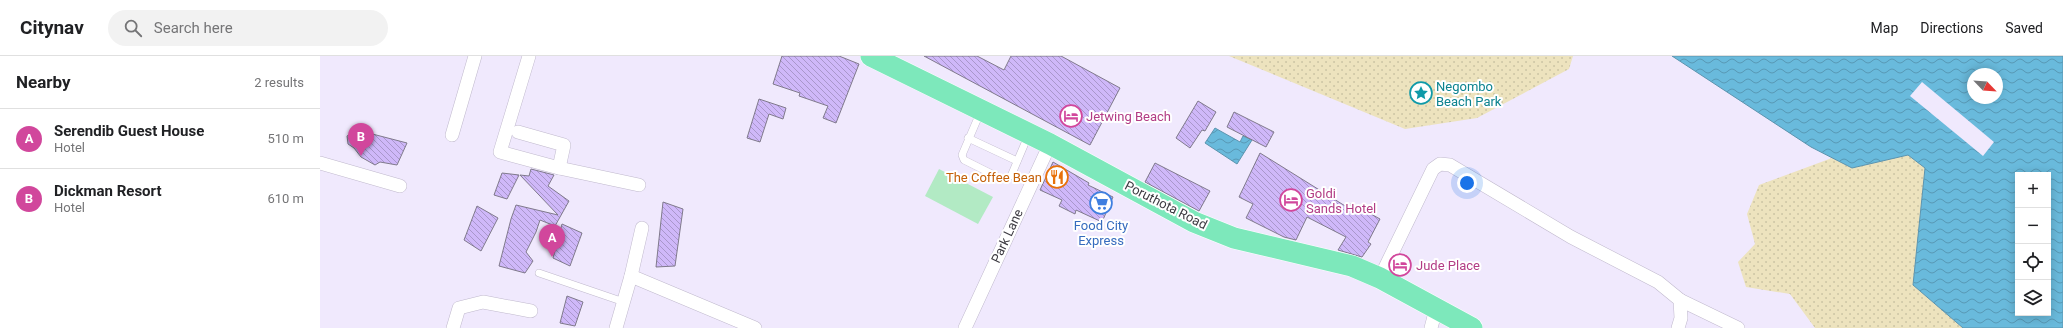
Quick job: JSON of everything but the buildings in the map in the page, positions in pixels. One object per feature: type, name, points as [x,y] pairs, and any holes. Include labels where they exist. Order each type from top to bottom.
[{"type":"main road","name":"Poruthota Road","points":[[871,56],[1050,144],[1194,222],[1227,235],[1352,266],[1380,278],[1434,318],[1472,328]]},
{"type":"street","points":[[452,135],[475,56]]},
{"type":"street","points":[[529,56],[500,152],[559,168],[639,185]]},
{"type":"street","points":[[518,132],[564,145],[559,168]]},
{"type":"street","name":"Park Lane","points":[[964,328],[1050,144]]},
{"type":"street","points":[[320,163],[400,186]]},
{"type":"street","points":[[1380,278],[1433,169],[1440,164],[1450,165],[1571,237],[1658,282],[1680,300],[1738,328]]},
{"type":"street","points":[[616,328],[631,276],[642,228]]},
{"type":"street","points":[[631,276],[754,328]]},
{"type":"street","points":[[1678,328],[1681,318],[1680,300]]},
{"type":"street","points":[[453,328],[459,308],[483,302],[531,311]]},
{"type":"lane","points":[[981,110],[963,150],[962,155],[964,160],[1002,179],[1011,176],[1029,134]]},
{"type":"lane","points":[[968,138],[1017,161]]},
{"type":"lane","points":[[539,273],[624,302]]},
{"type":"sand","name":"Negombo Beach Park","points":[[1229,56],[1573,56],[1569,69],[1477,118],[1405,129]]},
{"type":"sand","points":[[1908,155],[1925,168],[1913,285],[1963,328],[1815,328],[1790,294],[1746,287],[1738,262],[1755,244],[1747,214],[1759,185],[1832,158],[1852,168]]},
{"type":"green space","points":[[939,169],[993,197],[978,224],[925,196]]},
{"type":"water","points":[[1672,56],[2063,56],[2063,328],[1963,328],[1913,285],[1925,168],[1908,155],[1852,168],[1811,147]]},
{"type":"water","points":[[1215,128],[1240,142],[1243,136],[1252,140],[1237,164],[1205,143]]},
{"type":"pier","points":[[1922,82],[1994,142],[1983,156],[1910,96]]},
{"type":"place","name":"Negombo Beach Park","points":[[1421,93]]},
{"type":"place","name":"Jetwing Beach","points":[[1071,116]]},
{"type":"place","name":"Dickman Resort","points":[[361,156]]},
{"type":"place","name":"The Coffee Bean","points":[[1057,177]]},
{"type":"place","name":"Goldi Sands Hotel","points":[[1291,200]]},
{"type":"place","name":"Food City Express","points":[[1101,203]]},
{"type":"place","name":"Serendib Guest House","points":[[552,257]]},
{"type":"place","name":"Jude Place","points":[[1400,265]]}]
